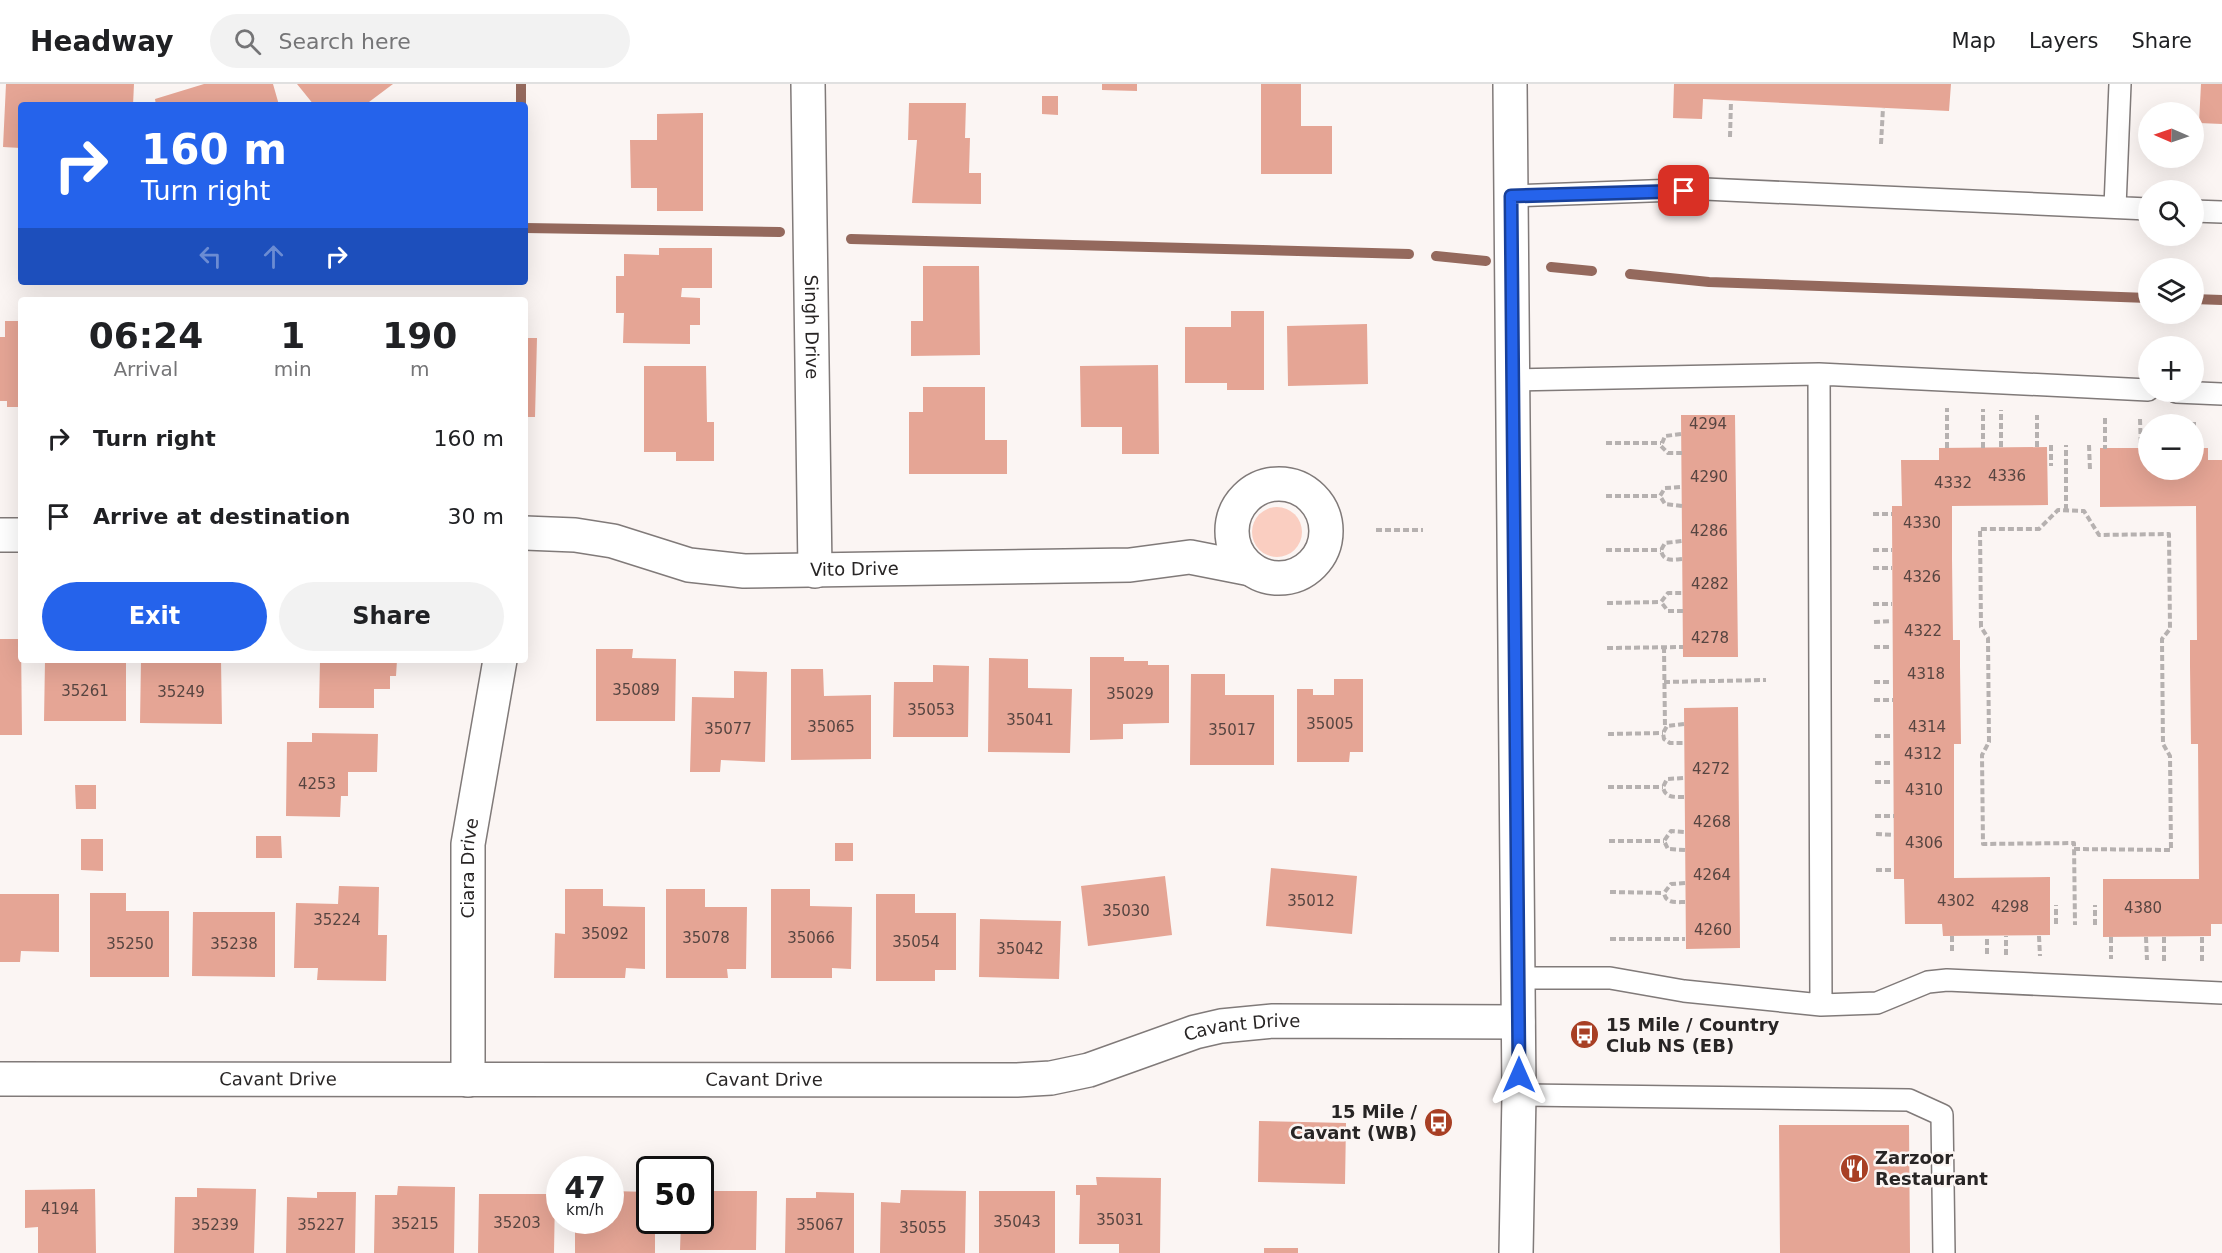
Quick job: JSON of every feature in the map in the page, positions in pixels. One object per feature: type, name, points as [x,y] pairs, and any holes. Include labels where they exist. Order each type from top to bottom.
[{"type":"street","name":"Singh Drive","points":[[808,84],[815,571]]},
{"type":"street","points":[[1510,84],[1519,1095],[1516,1253]]},
{"type":"street","name":"Vito Drive","points":[[528,533],[575,535],[613,541],[688,565],[744,571],[1131,565],[1190,557],[1251,569],[1273,578],[1297,575],[1310,567],[1321,554],[1325,538],[1325,522],[1320,507],[1310,495],[1283,484],[1268,485],[1254,491],[1243,501],[1214,541],[1190,557]]},
{"type":"street","points":[[1235,514],[1232,528],[1233,543],[1240,558],[1251,569]]},
{"type":"street","points":[[0,535],[18,535]]},
{"type":"street","name":"Ciara Drive","points":[[468,1080],[468,844],[499,663]]},
{"type":"street","name":"Cavant Drive","points":[[0,1079],[1028,1080],[1089,1070],[1195,1032],[1221,1026],[1273,1022],[1518,1022]]},
{"type":"lane","points":[[2115,207],[2120,84]]},
{"type":"lane","points":[[1511,196],[1705,189],[2138,208]]},
{"type":"lane","points":[[2204,211],[2222,212]]},
{"type":"lane","points":[[1819,374],[1821,1005]]},
{"type":"lane","points":[[1513,380],[1819,374],[2138,390]]},
{"type":"lane","points":[[2204,393],[2222,394]]},
{"type":"lane","points":[[1518,978],[1610,978],[1684,991],[1821,1005],[1877,1003],[1928,982],[1947,980],[2222,993]]},
{"type":"lane","points":[[1519,1095],[1909,1100],[1942,1115],[1944,1253]]},
{"type":"path","points":[[1730,137],[1731,101]]},
{"type":"path","points":[[1881,144],[1883,108]]},
{"type":"path","points":[[1947,407],[1947,448]]},
{"type":"path","points":[[1983,408],[1983,448]]},
{"type":"path","points":[[2001,410],[2001,447]]},
{"type":"path","points":[[2037,411],[2037,447]]},
{"type":"path","points":[[2105,414],[2105,449]]},
{"type":"path","points":[[1661,443],[1665,436],[1681,434]]},
{"type":"path","points":[[1606,443],[1661,443]]},
{"type":"path","points":[[1661,443],[1668,453],[1682,453]]},
{"type":"path","points":[[2051,445],[2051,466]]},
{"type":"path","points":[[2066,445],[2066,510]]},
{"type":"path","points":[[2089,445],[2090,470]]},
{"type":"path","points":[[1660,496],[1665,488],[1682,487]]},
{"type":"path","points":[[1606,496],[1660,496]]},
{"type":"path","points":[[1660,496],[1665,504],[1682,506]]},
{"type":"path","points":[[2074,849],[2171,850],[2170,756],[2163,744],[2162,651],[2162,639],[2170,629],[2169,534],[2099,535],[2084,511],[2058,510],[2039,529],[1980,529],[1981,627],[1988,638],[1989,742],[1982,754],[1983,844],[2074,843],[2074,849],[2075,925]]},
{"type":"path","points":[[1873,514],[1892,514]]},
{"type":"path","points":[[1376,530],[1423,530]]},
{"type":"path","points":[[1682,541],[1665,543],[1661,550],[1663,556],[1668,560],[1682,559]]},
{"type":"path","points":[[1606,550],[1661,550]]},
{"type":"path","points":[[1873,550],[1892,550]]},
{"type":"path","points":[[1873,568],[1892,568]]},
{"type":"path","points":[[1661,602],[1668,593],[1683,593]]},
{"type":"path","points":[[1607,603],[1661,602]]},
{"type":"path","points":[[1661,602],[1668,611],[1683,612]]},
{"type":"path","points":[[1873,604],[1892,603]]},
{"type":"path","points":[[1874,622],[1892,621]]},
{"type":"path","points":[[1664,647],[1664,739],[1670,743],[1684,743]]},
{"type":"path","points":[[1607,648],[1683,647]]},
{"type":"path","points":[[1874,647],[1892,647]]},
{"type":"path","points":[[1664,682],[1766,680]]},
{"type":"path","points":[[1874,682],[1892,682]]},
{"type":"path","points":[[1874,700],[1893,700]]},
{"type":"path","points":[[1665,728],[1670,724],[1684,724]]},
{"type":"path","points":[[1608,734],[1663,734]]},
{"type":"path","points":[[1875,736],[1893,736]]},
{"type":"path","points":[[1875,763],[1893,763]]},
{"type":"path","points":[[1663,787],[1667,780],[1684,778]]},
{"type":"path","points":[[1875,782],[1893,782]]},
{"type":"path","points":[[1608,787],[1663,787]]},
{"type":"path","points":[[1663,787],[1667,795],[1684,797]]},
{"type":"path","points":[[1875,816],[1894,816]]},
{"type":"path","points":[[1664,840],[1671,831],[1685,832]]},
{"type":"path","points":[[1876,834],[1894,835]]},
{"type":"path","points":[[1609,841],[1664,840]]},
{"type":"path","points":[[1664,840],[1668,849],[1685,850]]},
{"type":"path","points":[[1876,870],[1894,870]]},
{"type":"path","points":[[1664,893],[1671,884],[1685,884]]},
{"type":"path","points":[[1610,892],[1664,893]]},
{"type":"path","points":[[1664,893],[1671,902],[1685,902]]},
{"type":"path","points":[[2056,905],[2056,924]]},
{"type":"path","points":[[2095,905],[2095,925]]},
{"type":"path","points":[[1952,936],[1952,954]]},
{"type":"path","points":[[1987,936],[1987,955]]},
{"type":"path","points":[[2006,936],[2006,955]]},
{"type":"path","points":[[2039,936],[2040,957]]},
{"type":"path","points":[[2111,937],[2111,960]]},
{"type":"path","points":[[2146,937],[2146,961]]},
{"type":"path","points":[[2164,937],[2164,961]]},
{"type":"path","points":[[2202,937],[2202,963]]},
{"type":"path","points":[[1610,939],[1685,939]]},
{"type":"shaded area","points":[[1277,507],[1295,514],[1302,532],[1295,550],[1277,557],[1259,550],[1252,532],[1259,514]]},
{"type":"building","points":[[6,84],[134,84],[133,102],[18,102],[18,148],[3,147]]},
{"type":"building","points":[[204,84],[273,84],[278,102],[156,102],[155,99]]},
{"type":"building","points":[[297,84],[393,84],[369,102],[312,102]]},
{"type":"building","points":[[1102,84],[1137,84],[1137,91],[1102,90]]},
{"type":"building","points":[[1261,84],[1301,84],[1301,126],[1332,126],[1332,174],[1261,174]]},
{"type":"building","points":[[1674,84],[1951,84],[1949,111],[1703,99],[1702,119],[1673,118]]},
{"type":"building","points":[[2201,84],[2222,84],[2222,124],[2204,123],[2204,102],[2200,102]]},
{"type":"building","points":[[1042,96],[1058,96],[1058,115],[1042,114]]},
{"type":"building","points":[[909,103],[966,103],[965,138],[970,138],[969,173],[981,173],[981,204],[912,203],[917,140],[908,140]]},
{"type":"building","points":[[703,113],[703,211],[657,211],[657,188],[631,188],[630,140],[657,140],[657,114]]},
{"type":"building","points":[[659,248],[712,248],[712,288],[682,288],[681,297],[700,298],[700,325],[690,325],[690,344],[623,343],[624,313],[616,313],[616,276],[624,276],[624,254],[659,255]]},
{"type":"building","points":[[923,266],[979,266],[980,355],[911,356],[911,321],[923,321]]},
{"type":"building","points":[[1231,311],[1264,311],[1264,390],[1227,390],[1227,383],[1185,383],[1185,327],[1231,327]]},
{"type":"building","points":[[5,321],[18,321],[18,407],[7,407],[7,401],[0,401],[0,337],[5,337]]},
{"type":"building","points":[[1367,324],[1368,384],[1288,386],[1287,326]]},
{"type":"building","points":[[528,338],[537,338],[535,417],[528,417]]},
{"type":"building","points":[[1158,365],[1159,454],[1122,454],[1122,427],[1081,427],[1080,366]]},
{"type":"building","points":[[644,366],[706,366],[707,422],[714,422],[714,461],[676,461],[676,452],[644,452]]},
{"type":"building","points":[[923,387],[985,387],[985,440],[1007,440],[1007,474],[909,474],[909,412],[923,412]]},
{"type":"building","points":[[1681,415],[1735,415],[1738,657],[1683,657]]},
{"type":"building","points":[[2047,447],[2048,505],[1952,506],[1952,559],[1953,640],[1960,640],[1961,744],[1954,744],[1954,878],[2050,877],[2050,935],[1943,936],[1942,924],[1905,924],[1904,879],[1894,879],[1892,506],[1902,506],[1901,460],[1939,460],[1939,448]]},
{"type":"building","points":[[2100,448],[2138,448],[2138,480],[2204,480],[2204,448],[2208,448],[2208,460],[2222,460],[2222,924],[2211,924],[2211,936],[2103,937],[2103,879],[2199,879],[2198,744],[2191,744],[2190,666],[2190,640],[2197,640],[2196,506],[2100,507]]},
{"type":"building","points":[[0,639],[18,639],[18,663],[21,663],[22,735],[0,735]]},
{"type":"building","points":[[596,649],[633,649],[632,658],[676,659],[675,721],[596,721]]},
{"type":"building","points":[[1090,657],[1124,657],[1124,661],[1148,661],[1148,665],[1169,665],[1169,723],[1123,724],[1123,739],[1090,740]]},
{"type":"building","points":[[989,658],[1028,659],[1028,688],[1072,689],[1070,753],[988,752]]},
{"type":"building","points":[[45,663],[126,663],[126,721],[44,721]]},
{"type":"building","points":[[141,663],[221,663],[222,724],[140,723]]},
{"type":"building","points":[[320,663],[397,663],[396,676],[390,676],[390,689],[374,689],[374,708],[319,708]]},
{"type":"building","points":[[933,665],[969,666],[968,737],[893,737],[894,682],[933,682]]},
{"type":"building","points":[[791,669],[823,669],[824,696],[871,695],[871,759],[791,760]]},
{"type":"building","points":[[734,671],[767,672],[765,762],[721,760],[720,772],[690,772],[692,697],[734,698]]},
{"type":"building","points":[[1191,674],[1225,674],[1225,695],[1274,695],[1274,765],[1190,765]]},
{"type":"building","points":[[1334,679],[1363,679],[1363,752],[1350,752],[1349,762],[1297,762],[1297,689],[1313,689],[1313,695],[1334,695]]},
{"type":"building","points":[[1738,707],[1740,948],[1686,949],[1684,708]]},
{"type":"building","points":[[312,733],[378,734],[377,772],[348,772],[348,796],[341,796],[340,817],[286,816],[287,742],[312,742]]},
{"type":"building","points":[[75,785],[96,785],[96,809],[76,809]]},
{"type":"building","points":[[256,836],[281,836],[282,858],[256,858]]},
{"type":"building","points":[[81,839],[103,839],[103,871],[81,870]]},
{"type":"building","points":[[835,843],[853,843],[853,861],[835,861]]},
{"type":"building","points":[[1271,868],[1357,876],[1352,934],[1266,926]]},
{"type":"building","points":[[1165,876],[1172,935],[1088,946],[1081,886]]},
{"type":"building","points":[[339,886],[379,887],[378,935],[387,935],[386,981],[317,980],[318,968],[294,968],[296,903],[338,904]]},
{"type":"building","points":[[565,889],[603,889],[603,906],[645,907],[645,969],[626,968],[625,978],[554,978],[555,933],[565,934]]},
{"type":"building","points":[[666,889],[705,889],[705,907],[747,907],[746,969],[727,969],[728,978],[666,978]]},
{"type":"building","points":[[771,889],[810,889],[810,906],[852,907],[851,969],[832,968],[832,978],[771,978]]},
{"type":"building","points":[[90,893],[126,893],[126,911],[169,911],[169,977],[90,977]]},
{"type":"building","points":[[0,894],[59,894],[59,952],[21,951],[20,962],[0,962]]},
{"type":"building","points":[[876,894],[915,894],[915,913],[956,913],[956,970],[935,970],[935,981],[876,981]]},
{"type":"building","points":[[193,912],[275,912],[275,977],[192,976]]},
{"type":"building","points":[[980,919],[1061,921],[1059,979],[979,977]]},
{"type":"building","points":[[1259,1121],[1346,1123],[1345,1184],[1258,1182]]},
{"type":"building","name":"Zarzoor Restaurant","points":[[1779,1125],[1909,1125],[1910,1253],[1780,1253]]},
{"type":"building","points":[[1096,1177],[1161,1178],[1160,1253],[1119,1253],[1119,1244],[1079,1244],[1080,1195],[1076,1195],[1076,1185],[1097,1185]]},
{"type":"building","points":[[398,1186],[455,1187],[454,1253],[374,1253],[375,1195],[397,1195]]},
{"type":"building","points":[[197,1188],[256,1189],[254,1253],[174,1253],[175,1197],[197,1197]]},
{"type":"building","points":[[95,1189],[96,1253],[38,1253],[38,1227],[25,1228],[25,1190]]},
{"type":"building","points":[[901,1190],[966,1191],[965,1253],[880,1253],[881,1202],[900,1203]]},
{"type":"building","points":[[624,1191],[636,1192],[636,1234],[655,1234],[655,1253],[575,1253],[575,1234],[624,1234]]},
{"type":"building","points":[[714,1191],[757,1191],[756,1250],[680,1250],[681,1234],[714,1234]]},
{"type":"building","points":[[979,1191],[1055,1191],[1055,1253],[979,1253]]},
{"type":"building","points":[[317,1192],[356,1192],[355,1253],[286,1253],[287,1197],[317,1198]]},
{"type":"building","points":[[816,1192],[854,1193],[854,1253],[785,1253],[786,1198],[816,1198]]},
{"type":"building","points":[[479,1194],[546,1194],[546,1234],[554,1234],[554,1253],[478,1253]]},
{"type":"building","points":[[1264,1248],[1298,1248],[1298,1253],[1264,1253]]},
{"type":"waterway","points":[[521,84],[521,102]]},
{"type":"waterway","points":[[528,228],[780,232]]},
{"type":"waterway","points":[[851,239],[1409,254]]},
{"type":"waterway","points":[[1436,256],[1486,261]]},
{"type":"waterway","points":[[1551,267],[1592,271]]},
{"type":"waterway","points":[[1630,274],[1709,282],[2138,298]]},
{"type":"waterway","points":[[2204,299],[2222,300]]},
{"type":"place","name":"15 Mile / Country Club NS (EB)","points":[[1585,1035]]},
{"type":"place","name":"15 Mile / Cavant (WB)","points":[[1438,1122]]},
{"type":"place","name":"Zarzoor Restaurant","points":[[1854,1168]]},
{"type":"route","points":[[1519,1075],[1511,196],[1684,191]]}]
